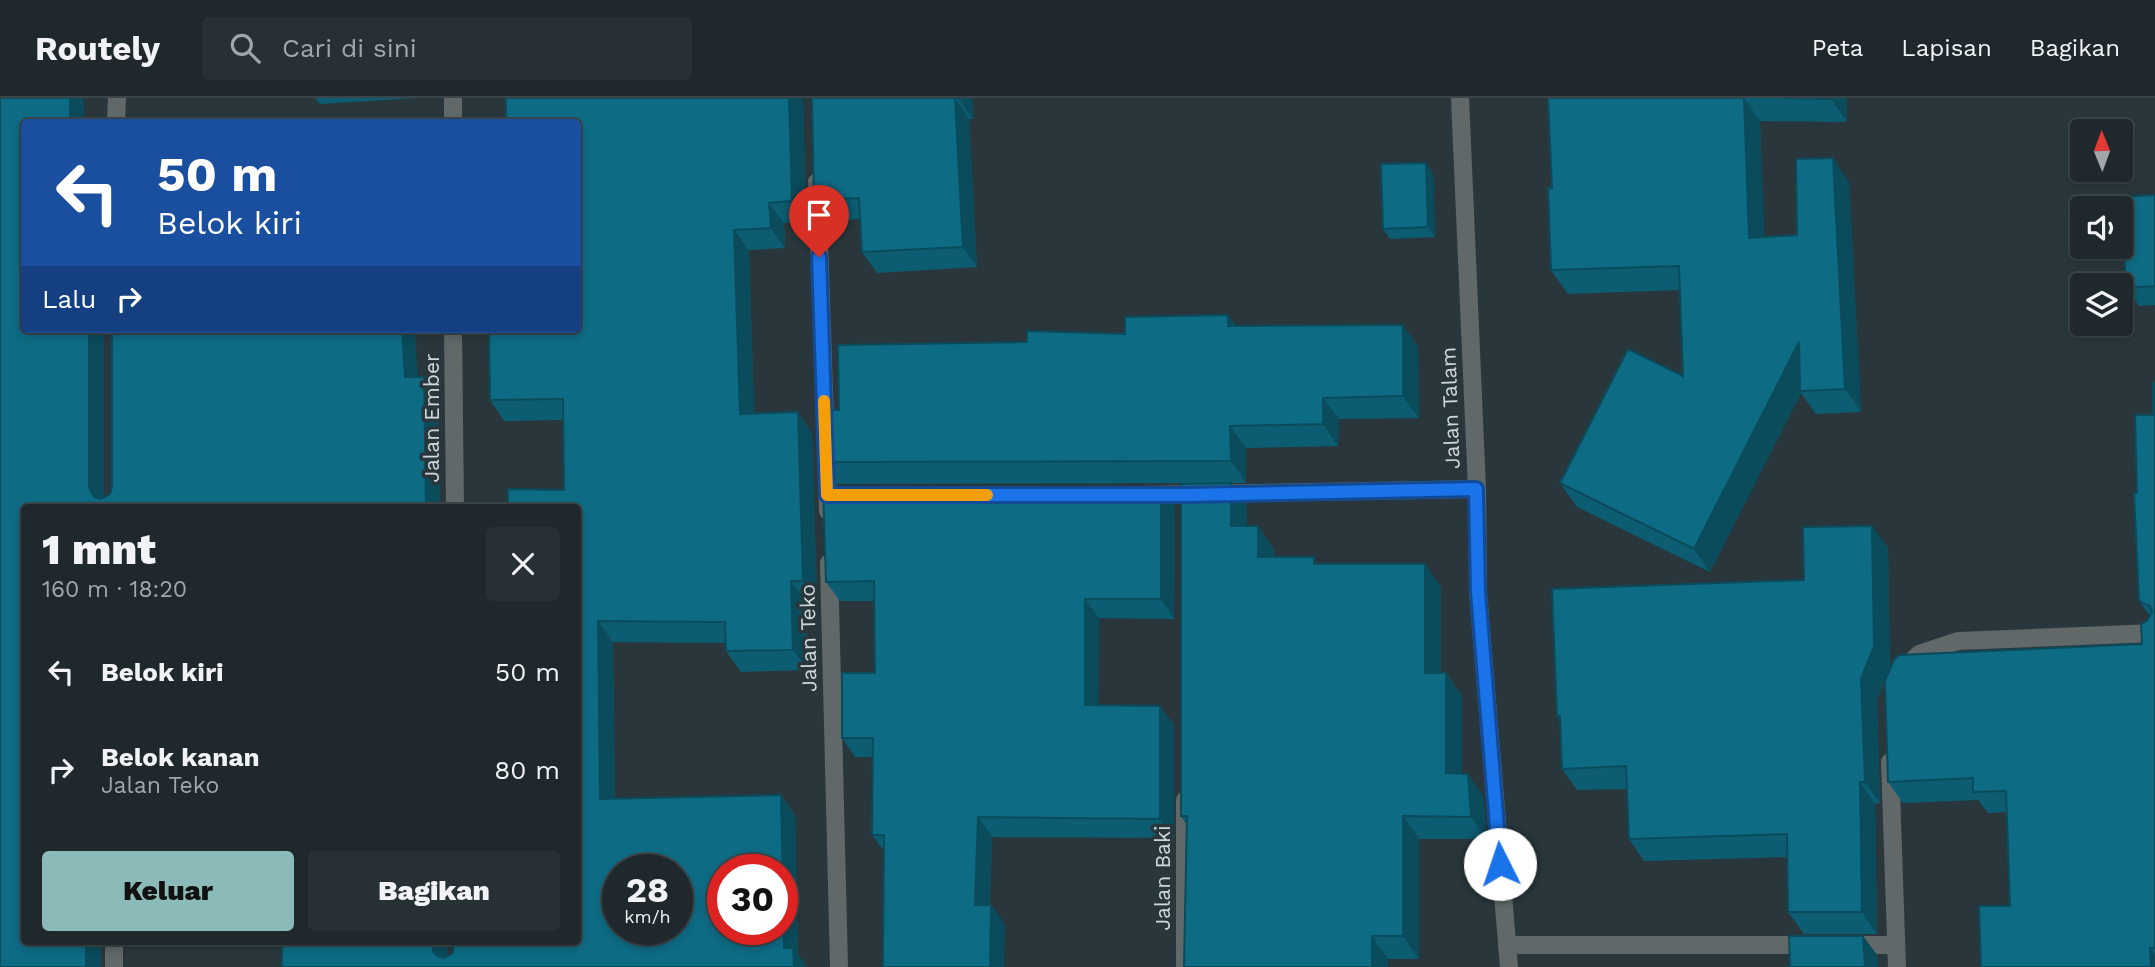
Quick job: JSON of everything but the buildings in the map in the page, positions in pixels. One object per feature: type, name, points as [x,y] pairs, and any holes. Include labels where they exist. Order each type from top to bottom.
[{"type":"street","points":[[116,119],[117,98]]},
{"type":"street","points":[[453,98],[453,119]]},
{"type":"street","name":"Jalan Talam","points":[[1460,98],[1478,592],[1509,967]]},
{"type":"street","points":[[816,166],[834,495],[828,522]]},
{"type":"street","name":"Jalan Ember","points":[[453,333],[455,504]]},
{"type":"street","points":[[1131,495],[1186,502],[1476,489]]},
{"type":"street","name":"Jalan Teko","points":[[829,550],[839,967]]},
{"type":"street","points":[[1895,682],[1899,674],[1919,654],[1958,641],[2155,633]]},
{"type":"street","points":[[1890,741],[1897,967]]},
{"type":"street","name":"Jalan Baki","points":[[1185,787],[1185,967]]},
{"type":"street","points":[[114,945],[114,967]]},
{"type":"street","points":[[1507,946],[1896,945]]},
{"type":"slow traffic","points":[[824,401],[827,495],[987,495]]},
{"type":"route","points":[[819,257],[827,495],[1186,495],[1476,489],[1478,592],[1500,864]]}]
